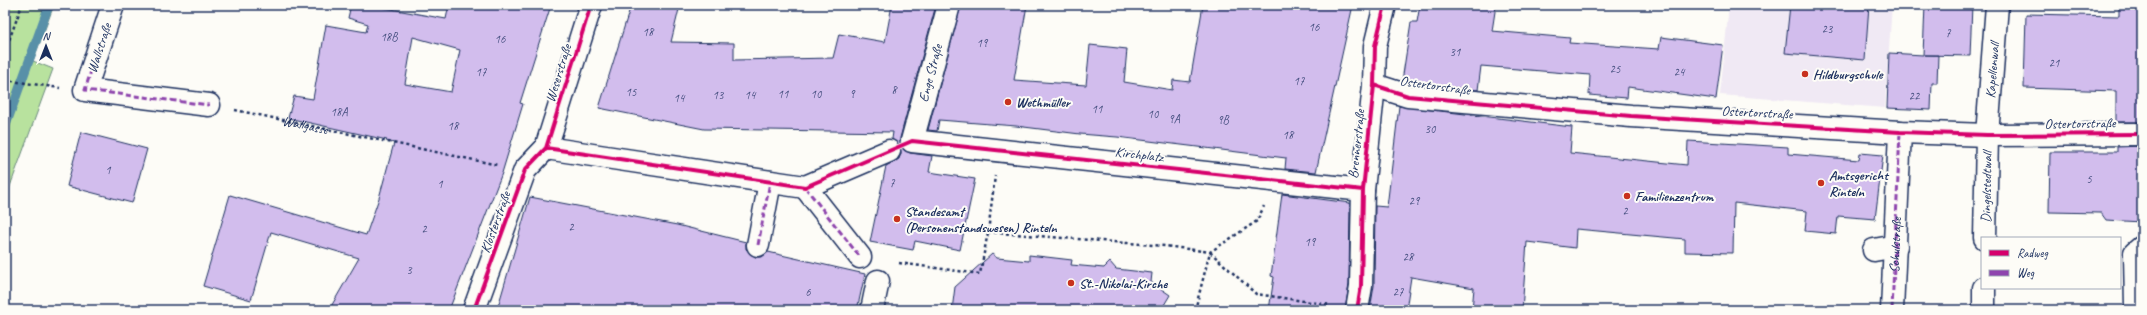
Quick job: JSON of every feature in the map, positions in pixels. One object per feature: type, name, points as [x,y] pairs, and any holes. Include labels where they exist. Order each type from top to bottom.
[{"type":"street","name":"Wallstraße","points":[[84,90],[113,5]]},
{"type":"street","name":"Weserstraße","points":[[546,148],[591,5]]},
{"type":"street","name":"Enge Straße","points":[[912,141],[949,5]]},
{"type":"street","name":"Brennerstraße","points":[[1357,310],[1361,286],[1363,190],[1374,85],[1375,46],[1385,5]]},
{"type":"street","name":"Kapellenwall","points":[[1987,135],[1997,5]]},
{"type":"street","name":"Ostertorstraße","points":[[1374,85],[1408,96],[1631,116],[1900,132],[1987,135],[2142,134]]},
{"type":"street","points":[[84,90],[209,105]]},
{"type":"street","name":"Schulstraße","points":[[1892,310],[1900,132]]},
{"type":"street","name":"Dingelstedtwall","points":[[1985,237],[1987,135]]},
{"type":"street","name":"Kirchplatz","points":[[912,141],[1363,190]]},
{"type":"street","points":[[546,148],[805,187],[889,151]]},
{"type":"street","name":"Klosterstraße","points":[[474,310],[525,170],[546,148]]},
{"type":"street","points":[[758,245],[770,182]]},
{"type":"street","points":[[805,187],[860,257]]},
{"type":"street","points":[[1874,250],[1896,246]]},
{"type":"street","points":[[2136,308],[2135,253],[2142,247]]},
{"type":"street","points":[[872,310],[878,281]]},
{"type":"street","points":[[1984,289],[1984,310]]},
{"type":"path","points":[[5,51],[22,5]]},
{"type":"path","points":[[5,80],[15,83],[84,90]]},
{"type":"path","points":[[894,262],[980,274],[988,232],[999,150]]},
{"type":"path","points":[[1196,310],[1210,252],[1257,221],[1277,180]]},
{"type":"path","points":[[988,232],[1165,246],[1210,252],[1256,294],[1357,310]]},
{"type":"shaded area","name":"Hildburgschule","points":[[1729,5],[1892,5],[1885,108],[1720,95]]},
{"type":"green space","points":[[5,5],[54,5],[33,61],[53,69],[5,200]]},
{"type":"building","points":[[351,5],[369,5],[446,19],[449,5],[551,5],[520,103],[523,104],[502,173],[449,310],[329,310],[359,258],[271,232],[251,300],[203,286],[230,195],[366,235],[379,198],[394,143],[386,141],[387,140],[288,118],[294,96],[313,99],[326,25],[366,32],[368,24],[348,18]],"holes":[[[413,37],[460,50],[451,92],[405,84]]]},
{"type":"building","points":[[631,5],[680,5],[671,42],[734,43],[734,60],[833,58],[839,34],[885,42],[892,5],[936,5],[900,138],[900,144],[904,150],[910,153],[932,156],[929,172],[975,179],[960,250],[915,241],[913,250],[870,242],[886,166],[899,159],[901,153],[900,146],[892,139],[893,132],[704,129],[599,108]]},
{"type":"building","points":[[961,5],[1027,5],[1014,80],[1086,85],[1090,45],[1127,49],[1124,82],[1172,90],[1173,80],[1190,82],[1203,5],[1353,5],[1316,172],[1285,169],[1286,158],[1016,126],[939,120],[937,131],[928,130]]},
{"type":"building","points":[[1420,5],[1496,5],[1492,31],[1570,38],[1569,43],[1659,49],[1661,37],[1723,45],[1716,99],[1628,87],[1627,98],[1589,95],[1590,75],[1481,66],[1478,90],[1411,84],[1402,81],[1411,22],[1417,22]]},
{"type":"building","points":[[1790,5],[1869,5],[1865,60],[1785,53]]},
{"type":"building","points":[[1925,5],[1972,5],[1970,56],[1938,55],[1937,83],[1932,83],[1931,110],[1887,108],[1889,53],[1923,55]]},
{"type":"building","points":[[2119,5],[2142,5],[2142,122],[2116,122],[2116,91],[2024,88],[2026,14],[2119,16]]},
{"type":"building","points":[[1399,106],[1572,127],[1570,153],[1687,165],[1688,141],[1788,147],[1788,154],[1859,160],[1860,153],[1883,155],[1875,219],[1838,216],[1836,234],[1805,231],[1807,211],[1734,203],[1733,253],[1685,252],[1685,239],[1576,229],[1575,248],[1527,242],[1522,310],[1472,310],[1474,288],[1411,277],[1406,310],[1370,310],[1374,286],[1375,206],[1387,207]]},
{"type":"building","points":[[81,132],[147,149],[132,203],[67,186]]},
{"type":"building","points":[[2142,146],[2142,222],[2106,220],[2101,213],[2049,212],[2050,152],[2117,152],[2117,147]]},
{"type":"building","points":[[1282,194],[1350,203],[1349,285],[1345,310],[1269,310],[1274,277],[1271,276]]},
{"type":"building","points":[[530,197],[677,225],[746,242],[746,249],[755,257],[762,257],[768,252],[865,274],[857,310],[497,310]]},
{"type":"building","name":"St.-Nikolai-Kirche","points":[[992,254],[997,258],[1029,261],[1029,255],[1072,260],[1071,265],[1104,268],[1110,262],[1116,269],[1152,273],[1151,282],[1170,295],[1161,310],[952,310],[955,287]]},
{"type":"waterway","points":[[5,128],[49,5]]},
{"type":"marked path","points":[[97,52],[85,90],[209,105]]},
{"type":"marked path","points":[[1892,310],[1900,132]]},
{"type":"marked path","points":[[758,245],[770,182]]},
{"type":"marked path","points":[[805,187],[860,257]]},
{"type":"cycle path","points":[[474,310],[525,170],[546,148],[591,5]]},
{"type":"cycle path","points":[[1357,310],[1361,286],[1363,190],[1374,85],[1375,46],[1385,5]]},
{"type":"cycle path","points":[[1374,85],[1408,96],[1631,116],[1900,132],[1987,135],[2142,134]]},
{"type":"cycle path","points":[[546,148],[805,187],[912,141],[1363,190]]},
{"type":"place","name":"Hildburgschule","points":[[1805,74]]},
{"type":"place","name":"Wethmüller","points":[[1008,102]]},
{"type":"place","name":"Amtsgericht Rinteln","points":[[1821,183]]},
{"type":"place","name":"Familienzentrum","points":[[1627,196]]},
{"type":"place","name":"Standesamt (Personenstandswesen) Rinteln","points":[[897,219]]},
{"type":"place","name":"St.-Nikolai-Kirche","points":[[1071,283]]}]
